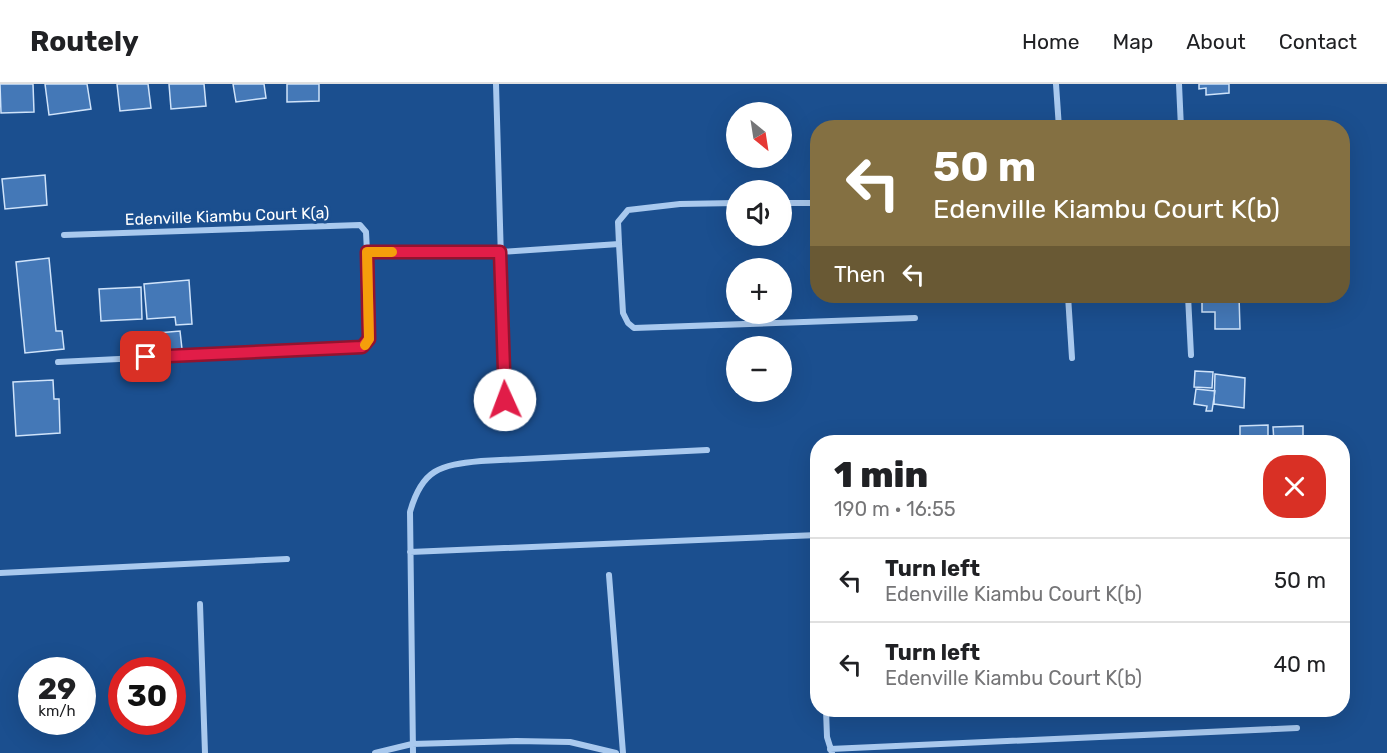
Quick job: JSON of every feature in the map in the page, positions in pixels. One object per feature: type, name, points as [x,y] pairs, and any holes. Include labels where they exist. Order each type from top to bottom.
[{"type":"street","points":[[496,84],[505,400]]},
{"type":"street","points":[[1056,84],[1058,120]]},
{"type":"street","points":[[1179,84],[1181,120]]},
{"type":"street","points":[[792,203],[810,203]]},
{"type":"street","points":[[726,204],[680,204],[628,210],[618,222],[623,313],[628,323],[634,327],[915,318]]},
{"type":"street","name":"Edenville Kiambu Court K(a)","points":[[64,235],[360,225],[366,232],[367,252]]},
{"type":"street","points":[[58,362],[362,347],[369,339],[367,252],[500,252],[619,244]]},
{"type":"street","points":[[1068,303],[1072,358]]},
{"type":"street","points":[[1188,303],[1191,355]]},
{"type":"street","points":[[413,753],[410,512],[415,493],[427,476],[448,464],[707,450]]},
{"type":"street","points":[[410,552],[810,535]]},
{"type":"street","points":[[0,573],[287,559]]},
{"type":"street","points":[[609,575],[623,753]]},
{"type":"street","points":[[200,604],[206,753]]},
{"type":"street","points":[[827,717],[831,751],[1297,728]]},
{"type":"street","points":[[375,753],[412,744],[570,742],[616,753]]},
{"type":"building","points":[[0,84],[33,84],[34,112],[1,113]]},
{"type":"building","points":[[45,84],[87,84],[91,109],[49,115]]},
{"type":"building","points":[[117,84],[148,84],[151,108],[120,111]]},
{"type":"building","points":[[169,84],[204,84],[206,106],[171,109]]},
{"type":"building","points":[[233,84],[264,84],[266,98],[236,102]]},
{"type":"building","points":[[287,84],[319,84],[319,101],[287,102]]},
{"type":"building","points":[[1199,84],[1229,84],[1229,93],[1206,95],[1206,88],[1199,89]]},
{"type":"building","points":[[45,175],[47,205],[5,209],[2,179]]},
{"type":"building","points":[[49,258],[56,331],[62,331],[64,349],[25,353],[16,262]]},
{"type":"building","points":[[189,280],[192,324],[176,325],[175,317],[147,319],[144,284]]},
{"type":"building","points":[[141,287],[142,319],[101,321],[99,289]]},
{"type":"building","points":[[1202,303],[1239,303],[1240,329],[1215,329],[1215,312],[1202,312]]},
{"type":"building","points":[[180,331],[182,349],[148,351],[146,334]]},
{"type":"building","points":[[1195,371],[1213,372],[1212,388],[1194,387]]},
{"type":"building","points":[[1215,374],[1245,378],[1244,408],[1214,404]]},
{"type":"building","points":[[53,380],[54,399],[59,399],[60,433],[16,436],[13,382]]},
{"type":"building","points":[[1196,389],[1215,391],[1212,411],[1206,411],[1207,406],[1194,404]]},
{"type":"building","points":[[1268,425],[1268,435],[1240,435],[1240,426]]},
{"type":"building","points":[[1303,426],[1303,435],[1274,435],[1273,427]]},
{"type":"slow traffic","points":[[365,345],[369,339],[367,252],[392,252]]},
{"type":"route","points":[[146,357],[362,347],[369,339],[367,252],[500,252],[505,400]]}]
